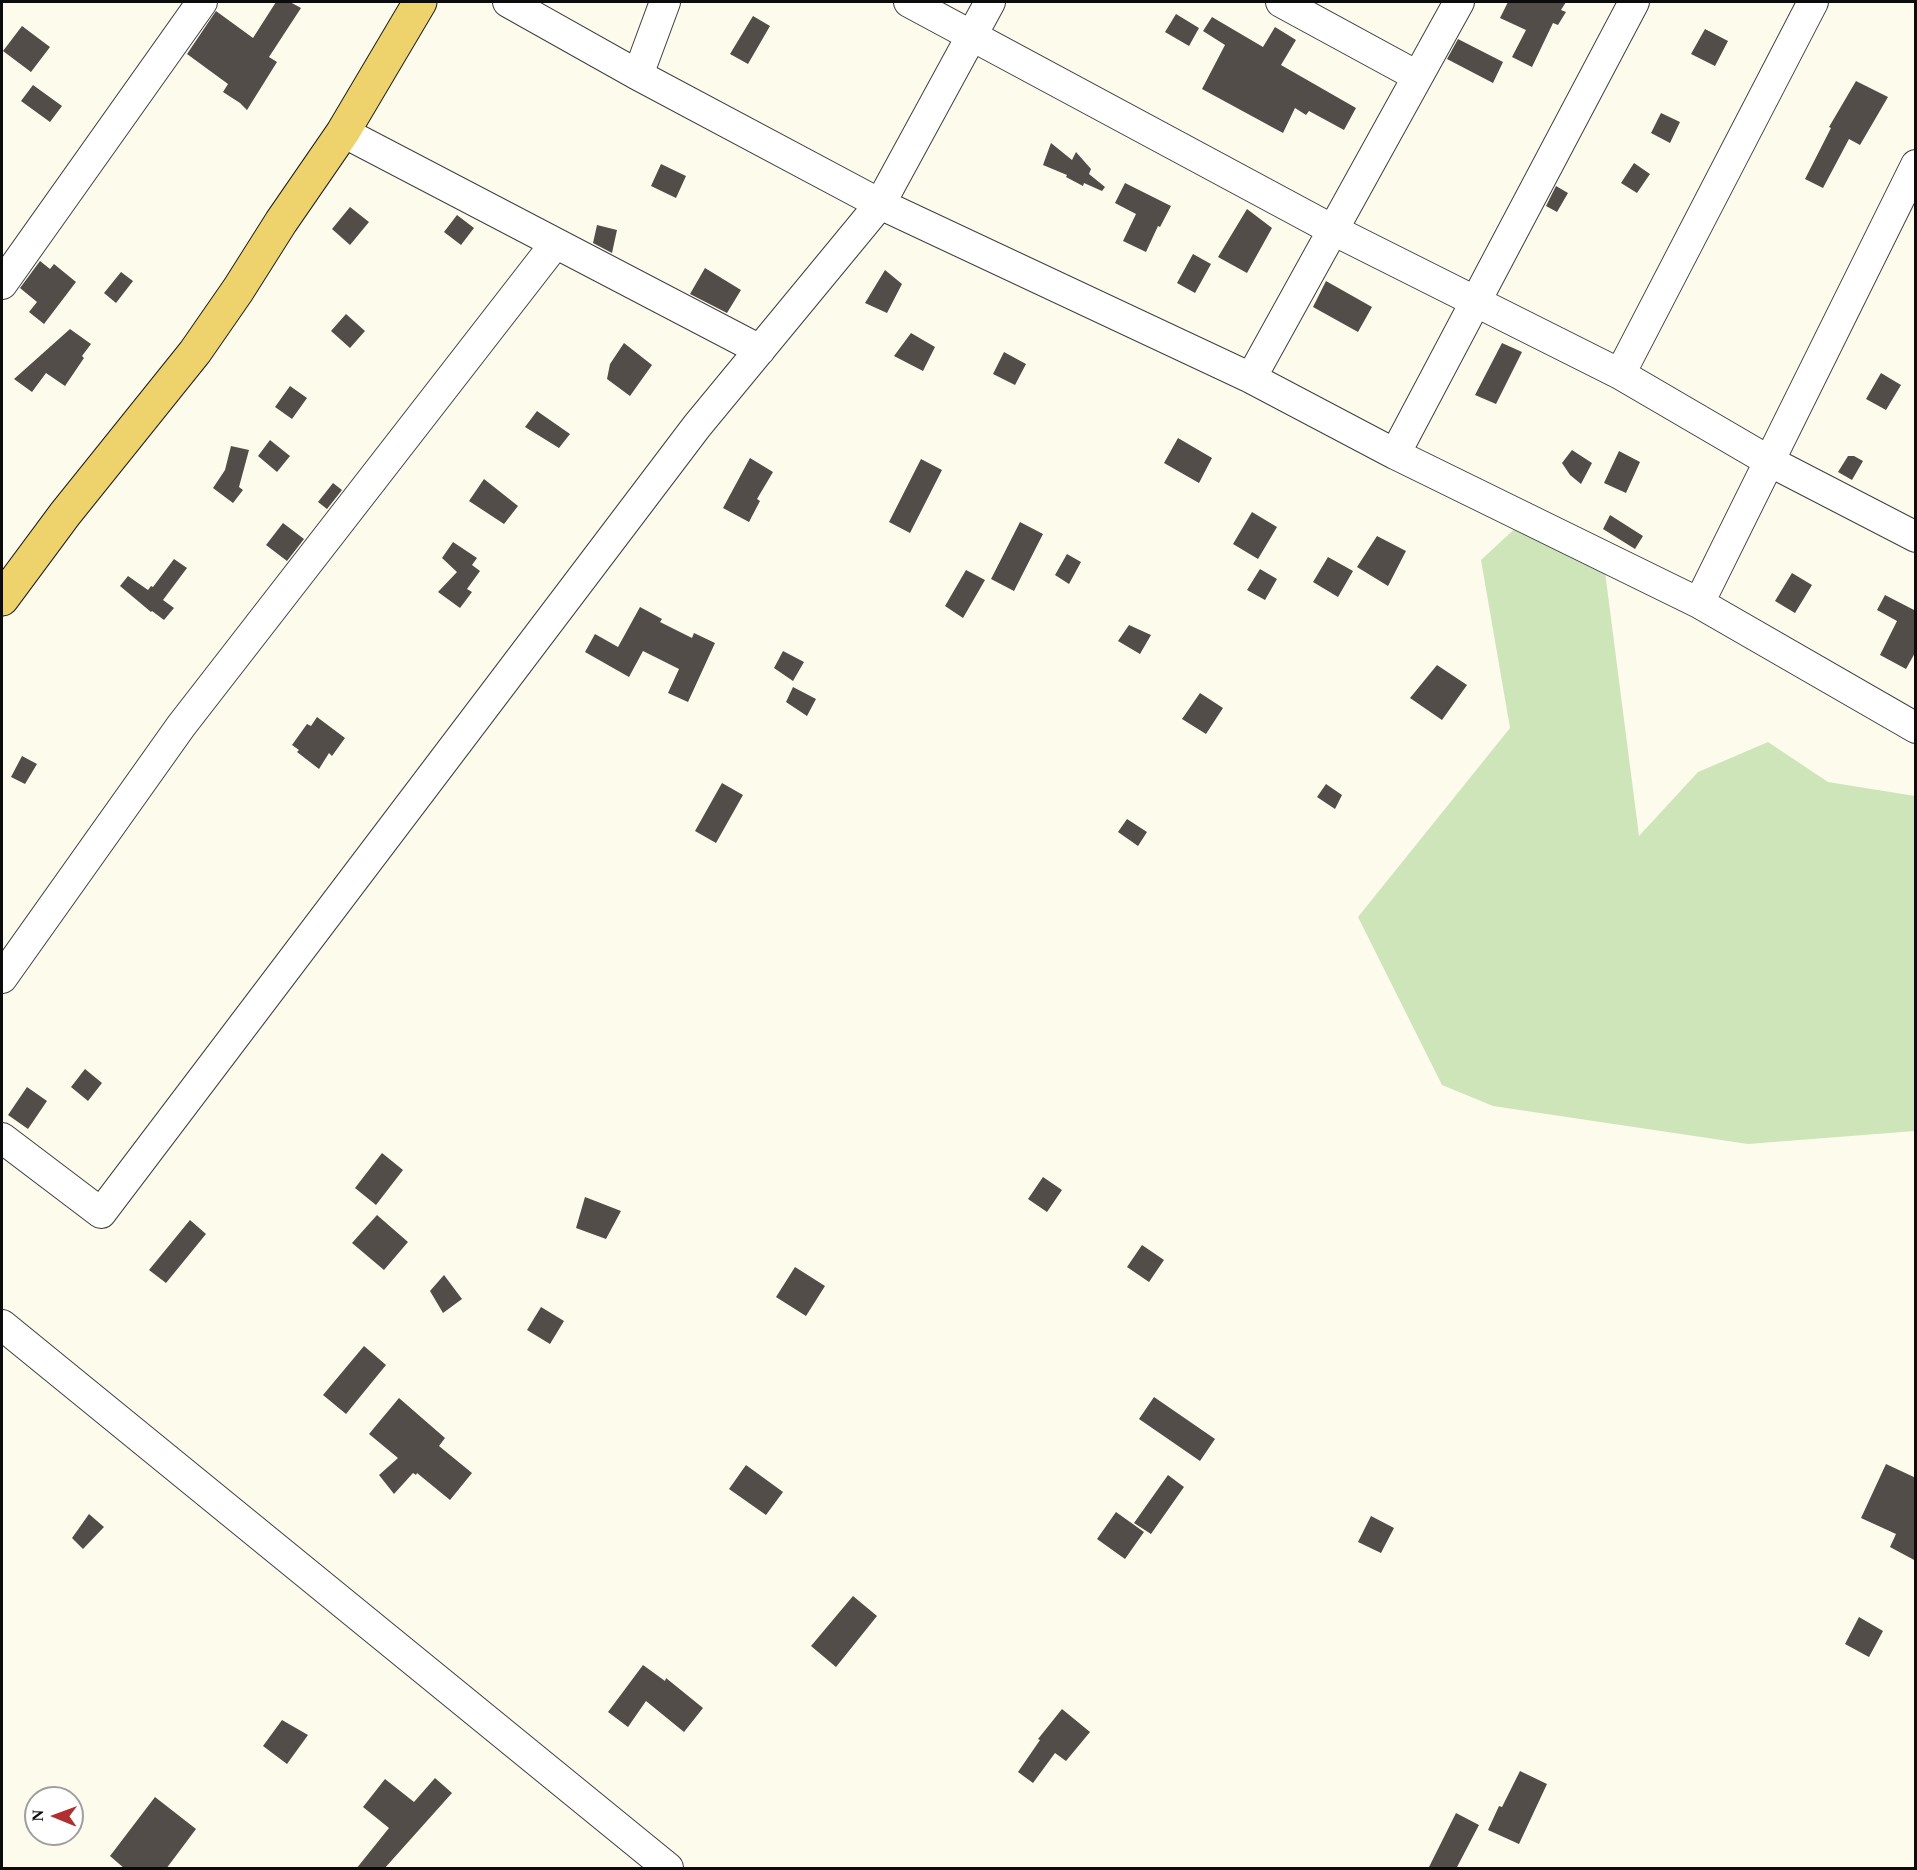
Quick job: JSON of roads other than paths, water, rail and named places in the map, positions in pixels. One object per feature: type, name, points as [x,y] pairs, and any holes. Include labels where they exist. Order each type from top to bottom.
[{"type":"main road","points":[[2,599],[65,514],[195,352],[238,290],[280,222],[343,132],[420,2]]},
{"type":"street","points":[[2,284],[202,2]]},
{"type":"street","points":[[508,2],[638,75],[880,204],[1251,378],[1395,454],[1699,603],[1916,728]]},
{"type":"street","points":[[638,75],[665,2]]},
{"type":"street","points":[[909,2],[1333,230],[1620,374],[1769,461],[1915,535]]},
{"type":"street","points":[[2,1138],[101,1213],[697,426],[880,204],[990,2]]},
{"type":"street","points":[[1281,2],[1417,76]]},
{"type":"street","points":[[1251,378],[1459,2]]},
{"type":"street","points":[[1395,454],[1634,2]]},
{"type":"street","points":[[1620,374],[1813,2]]},
{"type":"street","points":[[343,132],[760,350]]},
{"type":"street","points":[[1699,603],[1916,165]]},
{"type":"street","points":[[2,978],[181,726],[555,244]]},
{"type":"street","points":[[2,1325],[668,1869]]}]
